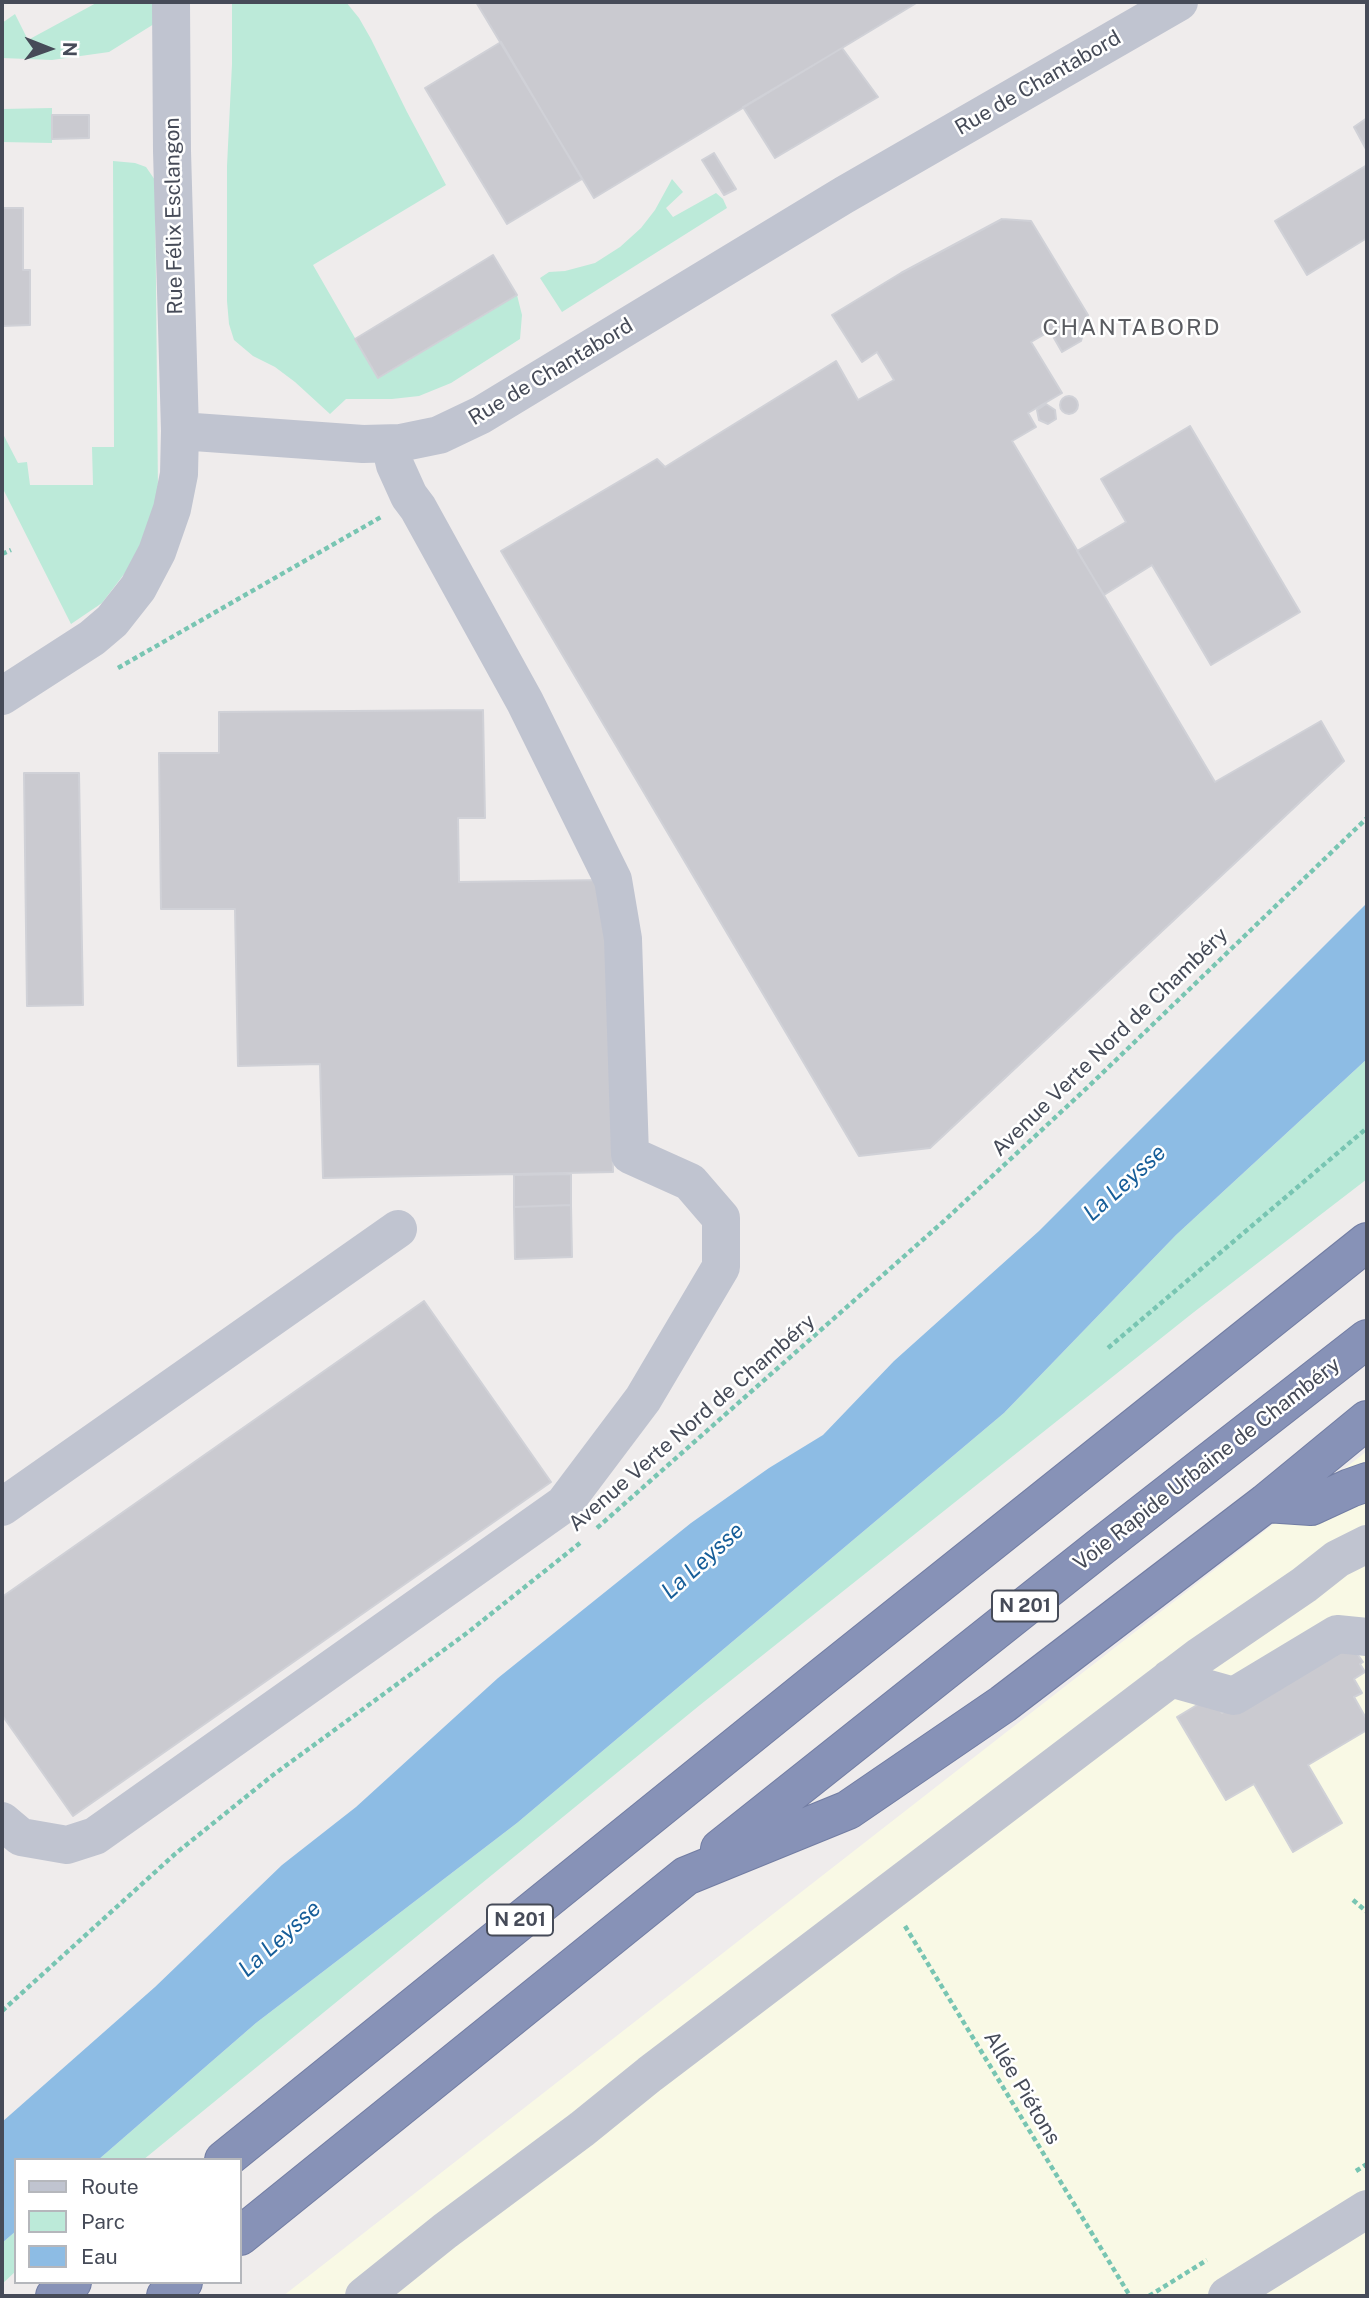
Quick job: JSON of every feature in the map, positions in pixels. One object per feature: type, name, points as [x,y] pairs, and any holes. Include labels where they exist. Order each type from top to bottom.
[{"type":"highway","name":"N 201","points":[[226,2158],[817,1681],[1367,1242]]},
{"type":"highway","name":"Voie Rapide Urbaine de Chambéry","points":[[686,1876],[1367,1339]]},
{"type":"highway","points":[[686,1876],[848,1810],[1003,1704],[1266,1503],[1367,1420]]},
{"type":"highway","points":[[1266,1503],[1311,1507],[1361,1482]]},
{"type":"highway","name":"N 201","points":[[242,2234],[686,1876]]},
{"type":"highway","points":[[55,2296],[70,2284]]},
{"type":"highway","points":[[166,2296],[181,2284]]},
{"type":"street","name":"Rue Félix Esclangon","points":[[171,2],[172,151],[180,431]]},
{"type":"street","name":"Rue de Chantabord","points":[[180,431],[363,444],[400,443],[439,435],[481,415],[844,195],[1179,2]]},
{"type":"street","points":[[2,696],[92,638],[113,621],[138,587],[157,552],[172,509],[179,474],[180,431]]},
{"type":"street","points":[[2,1821],[21,1837],[67,1845],[96,1836],[564,1504],[643,1399],[721,1266],[721,1218],[690,1182],[631,1155],[623,939],[613,880],[526,702],[409,496],[395,465],[390,444]]},
{"type":"street","points":[[2,1507],[398,1229]]},
{"type":"street","points":[[364,2296],[445,2231],[572,2137],[650,2074],[1170,1678],[1337,1559],[1367,1544]]},
{"type":"street","points":[[1170,1678],[1234,1696],[1337,1634],[1364,1643]]},
{"type":"street","points":[[1227,2296],[1367,2209]]},
{"type":"path","points":[[112,672],[371,524],[409,496]]},
{"type":"path","points":[[2,554],[10,550]]},
{"type":"path","name":"Avenue Verte Nord de Chambéry","points":[[2,2011],[175,1854],[272,1775],[446,1648],[566,1554],[944,1221],[1090,1085],[1367,818]]},
{"type":"path","points":[[1108,1348],[1367,1128]]},
{"type":"path","name":"Allée Piétons","points":[[886,1896],[1130,2296]]},
{"type":"path","points":[[1353,1900],[1367,1912]]},
{"type":"shaded area","points":[[1367,1451],[1367,2296],[283,2296]]},
{"type":"green space","points":[[98,2],[154,2],[154,24],[109,52],[52,60],[2,58],[2,23],[15,14],[28,40]]},
{"type":"green space","points":[[232,2],[346,2],[371,39],[446,185],[313,265],[378,378],[517,295],[522,315],[520,339],[451,383],[419,396],[346,399],[330,414],[295,382],[275,367],[253,356],[234,340],[227,301],[227,166]]},
{"type":"green space","points":[[52,108],[52,143],[2,142],[2,109]]},
{"type":"green space","points":[[113,161],[146,167],[155,180],[158,493],[144,548],[102,603],[71,624],[2,487],[2,432],[18,463],[27,462],[30,485],[93,485],[92,447],[114,447]]},
{"type":"green space","points":[[672,179],[683,192],[666,208],[673,217],[716,193],[727,208],[562,312],[540,278],[549,272],[595,263],[620,247],[641,228],[655,210]]},
{"type":"green space","points":[[1367,1059],[1367,1179],[1194,1312],[700,1705],[145,2158],[100,2158],[256,2023],[517,1823],[1004,1413],[1176,1235]]},
{"type":"green space","points":[[14,2233],[14,2273],[2,2284],[2,2243]]},
{"type":"water","name":"La Leysse","points":[[1367,903],[1367,1059],[1176,1235],[1004,1413],[517,1823],[256,2023],[100,2158],[14,2158],[14,2233],[2,2243],[2,2122],[155,1987],[282,1865],[356,1807],[498,1678],[691,1523],[769,1468],[823,1435],[894,1361],[1039,1231]]},
{"type":"building","points":[[476,2],[918,2],[594,198]]},
{"type":"building","points":[[501,42],[582,179],[507,224],[425,88]]},
{"type":"building","points":[[842,48],[878,97],[775,158],[743,107]]},
{"type":"building","points":[[52,115],[89,115],[89,138],[52,139]]},
{"type":"building","points":[[1367,118],[1367,151],[1354,127]]},
{"type":"building","points":[[714,153],[736,189],[724,195],[702,160]]},
{"type":"building","points":[[1367,165],[1367,238],[1307,275],[1275,221]]},
{"type":"building","points":[[2,208],[23,208],[23,270],[30,270],[30,325],[2,326]]},
{"type":"building","points":[[1002,219],[1031,221],[1088,315],[1081,341],[1062,352],[1050,331],[1031,342],[1062,393],[1028,413],[1036,427],[1012,441],[1215,782],[1321,721],[1344,761],[930,1148],[859,1156],[501,551],[657,459],[665,467],[836,361],[858,400],[894,380],[877,352],[862,362],[832,315],[901,273]]},
{"type":"building","points":[[493,255],[517,295],[378,378],[355,339]]},
{"type":"building","points":[[1069,396],[1075,399],[1078,405],[1075,411],[1069,414],[1063,411],[1060,405],[1063,399]]},
{"type":"building","points":[[1046,404],[1055,410],[1056,419],[1048,424],[1039,420],[1037,410]]},
{"type":"building","points":[[1190,426],[1300,612],[1211,665],[1152,565],[1104,595],[1077,551],[1126,522],[1101,479]]},
{"type":"building","points":[[483,710],[485,818],[458,818],[459,882],[606,880],[613,1172],[323,1178],[320,1064],[238,1066],[235,909],[161,909],[159,753],[219,753],[219,712]]},
{"type":"building","points":[[24,773],[79,773],[83,1005],[27,1006]]},
{"type":"building","points":[[571,1174],[571,1205],[514,1207],[514,1175]]},
{"type":"building","points":[[571,1205],[572,1257],[515,1259],[514,1207]]},
{"type":"building","points":[[424,1301],[551,1482],[73,1816],[2,1715],[2,1597]]},
{"type":"building","points":[[1342,1643],[1363,1662],[1360,1664],[1365,1672],[1354,1679],[1362,1693],[1354,1697],[1367,1720],[1367,1730],[1308,1765],[1342,1823],[1293,1852],[1254,1784],[1226,1800],[1177,1717],[1212,1696],[1222,1713]]},
{"type":"district","name":"CHANTABORD","points":[[1132,328]]}]
